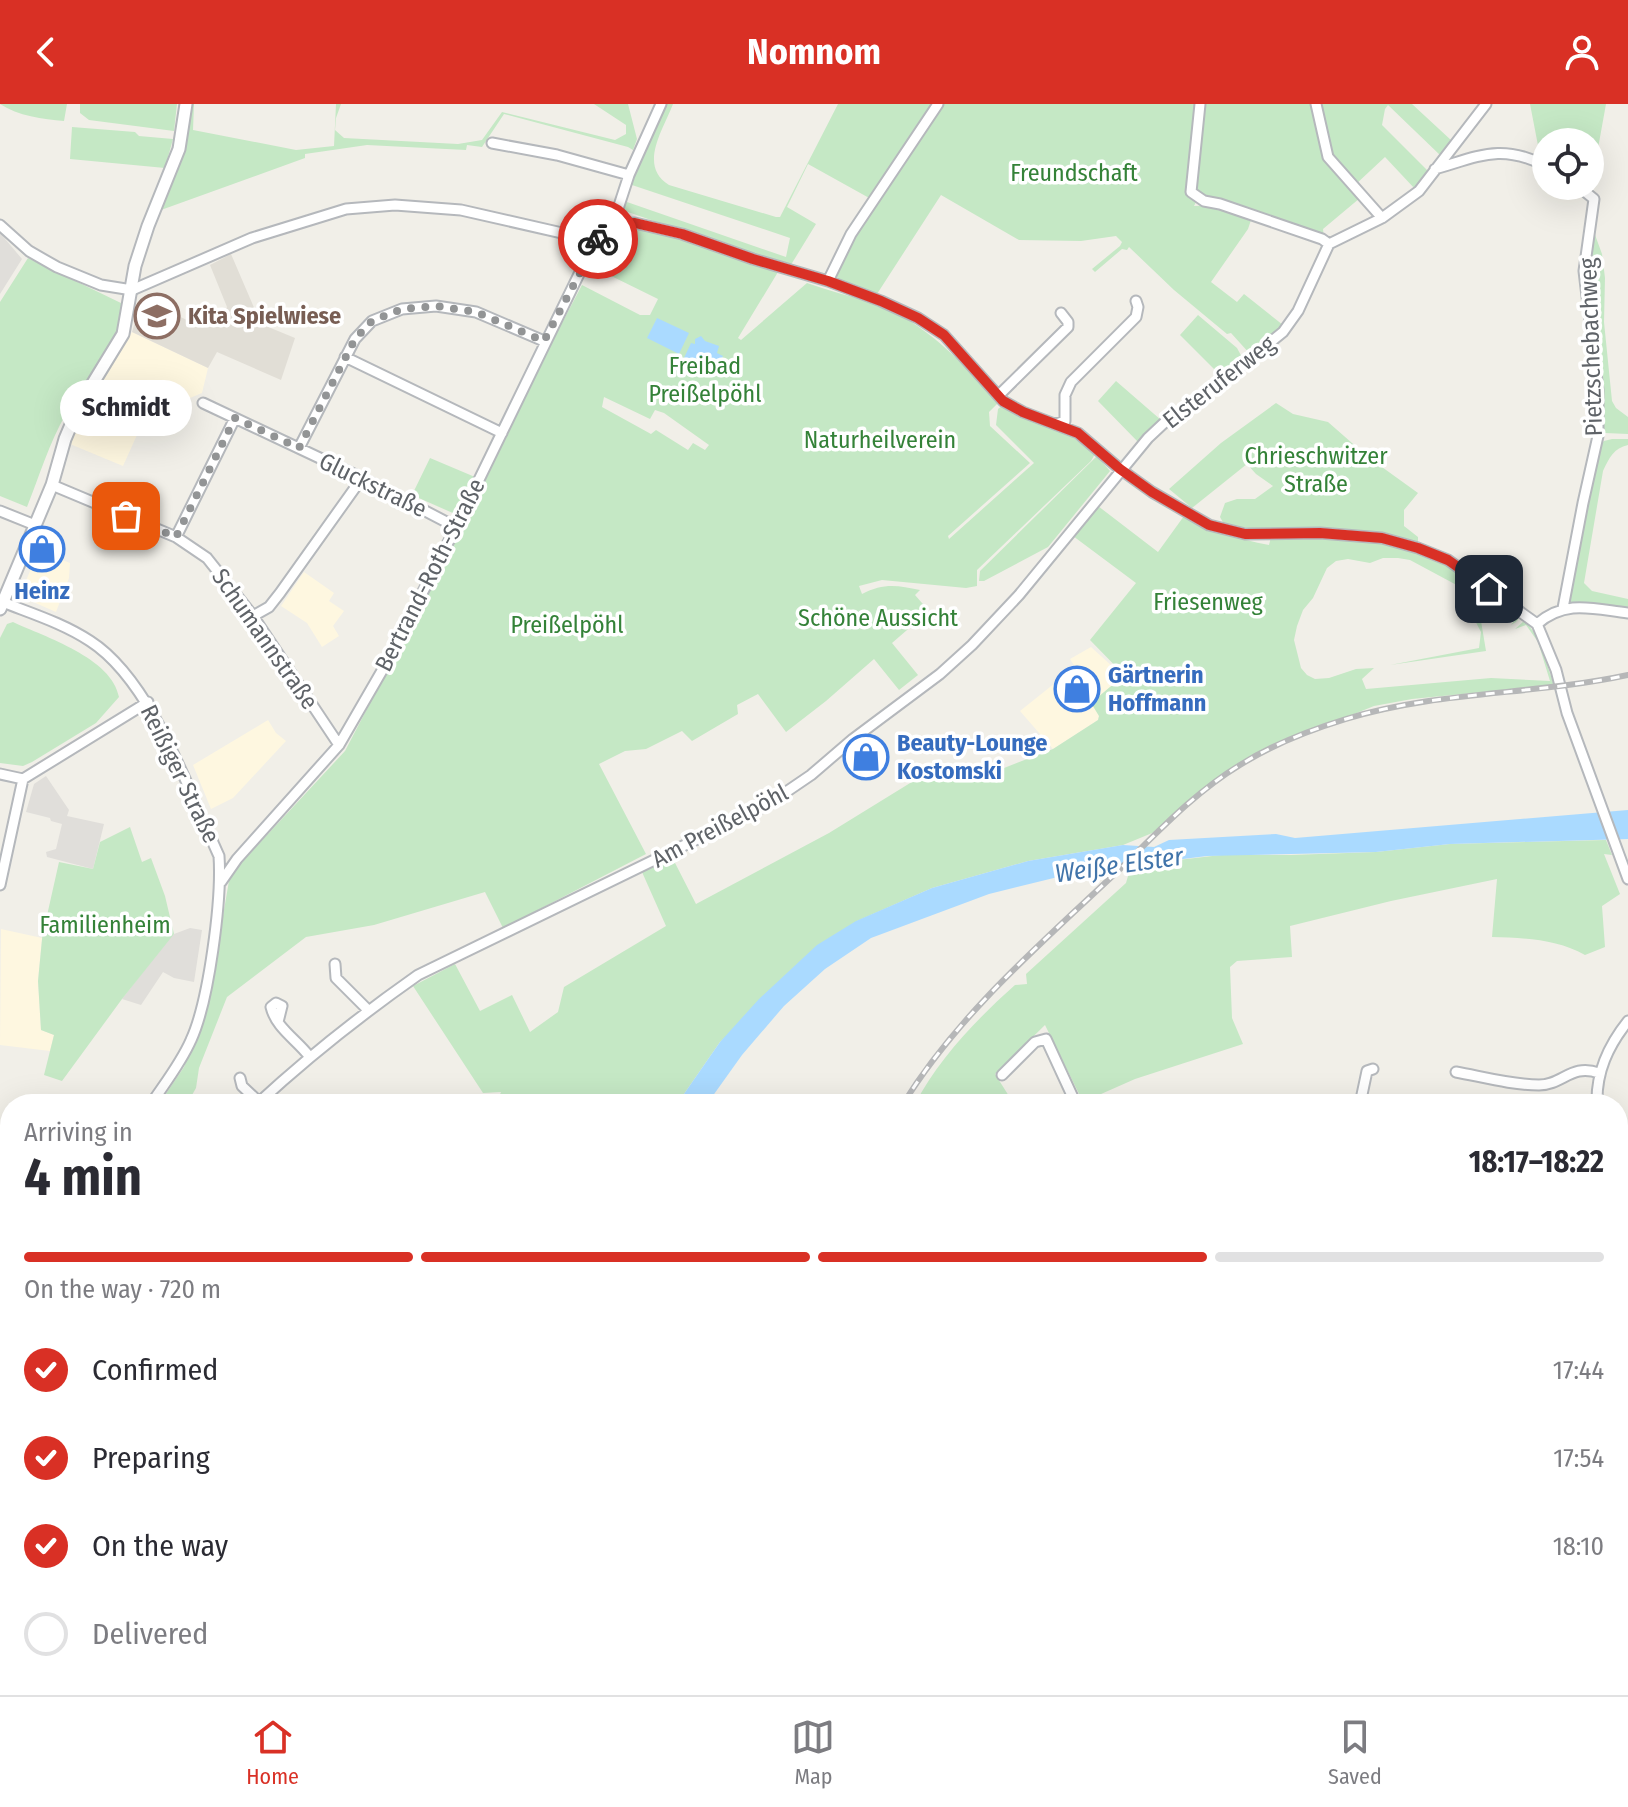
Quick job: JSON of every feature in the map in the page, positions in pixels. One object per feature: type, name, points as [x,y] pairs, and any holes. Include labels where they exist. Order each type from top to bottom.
[{"type":"street","points":[[1,604],[52,485],[65,439],[79,406],[123,334],[135,266],[179,149],[186,104]]},
{"type":"street","points":[[661,104],[629,175],[613,224],[635,223],[682,234],[828,281],[918,318],[944,335],[1003,401],[1078,433],[1120,469],[1188,514],[1229,531],[1245,534],[1320,533],[1382,538],[1418,548],[1448,560],[1537,624],[1556,670],[1567,713],[1628,879]]},
{"type":"street","points":[[828,281],[851,234],[938,104]]},
{"type":"street","points":[[1200,104],[1191,192],[1204,201],[1322,239],[1329,244],[1382,218],[1419,191],[1486,104]]},
{"type":"street","points":[[1316,104],[1328,157],[1382,218]]},
{"type":"street","points":[[492,143],[557,155],[629,175]]},
{"type":"street","points":[[1435,169],[1483,153],[1502,151],[1532,160]]},
{"type":"street","name":"Pietzschebachweg","points":[[1563,608],[1598,436],[1598,390],[1584,271],[1594,200]]},
{"type":"street","points":[[0,225],[29,251],[57,267],[101,285],[132,290],[252,238],[346,209],[395,205],[461,210],[597,241]]},
{"type":"street","name":"Bertrand-Roth-Straße","points":[[221,882],[237,859],[339,745],[387,662],[456,527],[544,341],[597,241],[613,224]]},
{"type":"street","name":"Elsteruferweg","points":[[1120,469],[1164,423],[1209,392],[1283,332],[1298,311],[1329,244]]},
{"type":"street","points":[[1052,424],[1060,425],[1065,421],[1065,395],[1071,382],[1136,317],[1136,301]]},
{"type":"street","points":[[299,448],[345,357],[362,328],[372,321],[402,309],[436,306],[476,312],[544,341]]},
{"type":"street","points":[[999,395],[1068,327],[1061,313]]},
{"type":"street","points":[[345,357],[502,433]]},
{"type":"street","name":"Gluckstraße","points":[[203,403],[362,478],[456,527]]},
{"type":"street","points":[[176,537],[235,418]]},
{"type":"street","name":"Am Preißelpöhl","points":[[268,1094],[309,1056],[418,975],[767,805],[811,775],[853,739],[940,674],[972,645],[1019,595],[1120,469]]},
{"type":"street","points":[[253,616],[269,607],[362,478]]},
{"type":"street","name":"Schumannstraße","points":[[52,485],[176,537],[217,568],[253,616],[339,745]]},
{"type":"street","points":[[0,511],[35,525]]},
{"type":"street","name":"Reißiger Straße","points":[[1,604],[75,632],[93,642],[123,671],[148,702],[219,856],[221,882],[203,996],[192,1039],[157,1094]]},
{"type":"street","points":[[1537,624],[1550,613],[1563,608],[1628,613]]},
{"type":"street","points":[[0,774],[23,779],[148,702]]},
{"type":"street","points":[[0,885],[23,779]]},
{"type":"street","points":[[335,964],[336,978],[368,1010]]},
{"type":"street","points":[[1598,1094],[1604,1058],[1628,1021]]},
{"type":"street","points":[[278,1022],[309,1056]]},
{"type":"street","points":[[1002,1075],[1035,1042],[1046,1039],[1071,1094]]},
{"type":"street","points":[[1362,1094],[1367,1071],[1373,1069]]},
{"type":"street","points":[[1456,1072],[1542,1085],[1574,1071],[1588,1069],[1599,1073]]},
{"type":"street","points":[[240,1078],[250,1094]]},
{"type":"shaded area","points":[[0,233],[22,259],[0,294]]},
{"type":"shaded area","name":"Kita Spielwiese","points":[[231,254],[261,324],[295,338],[281,380],[217,352],[208,368],[132,332],[142,299],[189,321],[194,310],[221,321],[227,307],[210,265]]},
{"type":"shaded area","points":[[132,332],[208,368],[202,393],[190,398],[160,384],[123,466],[70,444],[77,424]]},
{"type":"shaded area","points":[[41,544],[57,550],[55,557],[70,563],[69,578],[56,612],[24,598],[21,593]]},
{"type":"shaded area","points":[[304,572],[334,593],[329,601],[344,611],[333,626],[339,636],[322,647],[307,623],[281,606]]},
{"type":"shaded area","name":"Gärtnerin Hoffmann","points":[[1091,647],[1123,676],[1092,703],[1098,720],[1053,749],[1020,711],[1075,667],[1070,659]]},
{"type":"shaded area","points":[[268,720],[286,741],[233,798],[211,809],[193,765]]},
{"type":"shaded area","points":[[46,776],[69,810],[67,816],[104,824],[93,869],[47,857],[46,852],[56,849],[62,824],[26,812],[34,784]]},
{"type":"shaded area","points":[[190,928],[202,930],[194,982],[163,972],[141,1005],[122,999],[167,941],[174,934]]},
{"type":"shaded area","points":[[1,929],[42,938],[38,981],[41,1030],[54,1035],[50,1051],[0,1045]]},
{"type":"green space","points":[[0,104],[67,104],[64,121],[23,114]]},
{"type":"green space","points":[[80,104],[177,104],[174,131],[89,120],[80,113]]},
{"type":"green space","points":[[190,104],[194,104],[193,130],[296,150],[334,146],[336,104],[341,104],[335,130],[344,138],[458,144],[482,140],[502,112],[615,140],[626,134],[626,125],[594,104],[628,104],[637,139],[633,150],[504,114],[482,147],[467,145],[466,150],[367,145],[305,154],[305,158],[161,210],[184,148]]},
{"type":"green space","points":[[663,104],[673,104],[659,136],[654,158],[660,177],[669,185],[780,217],[838,104],[935,104],[871,199],[808,164],[787,207],[816,224],[789,268],[625,211],[622,207],[627,202],[786,257],[790,238],[632,185],[630,182]]},
{"type":"green space","name":"Freundschaft","points":[[942,104],[1198,104],[1188,190],[1197,200],[1194,206],[1218,205],[1252,217],[1248,229],[1211,282],[1237,302],[1244,294],[1283,325],[1250,354],[1231,333],[1227,334],[1174,290],[1129,247],[1122,249],[1095,272],[1092,269],[1120,246],[1122,242],[1116,236],[1081,241],[1019,240],[941,195],[877,294],[832,278],[855,233]]},
{"type":"green space","points":[[1203,104],[1312,104],[1320,140],[1360,198],[1323,229],[1324,238],[1198,194],[1194,188]]},
{"type":"green space","points":[[1318,104],[1412,104],[1452,141],[1441,156],[1388,105],[1382,125],[1429,172],[1415,189],[1385,157],[1355,185],[1333,159]]},
{"type":"green space","points":[[1530,104],[1606,104],[1602,128],[1535,128]]},
{"type":"green space","points":[[72,127],[135,132],[139,136],[173,139],[165,168],[70,159]]},
{"type":"green space","points":[[635,227],[679,235],[778,272],[738,338],[741,340],[807,283],[892,311],[926,332],[957,359],[999,402],[989,412],[990,426],[1030,463],[948,536],[949,539],[1034,463],[996,425],[998,409],[1003,405],[1064,431],[1095,454],[977,570],[977,586],[966,588],[882,580],[859,586],[862,594],[890,586],[920,590],[915,595],[929,611],[892,643],[918,675],[899,690],[874,659],[786,732],[758,694],[737,705],[738,714],[692,741],[682,731],[646,749],[625,751],[599,764],[646,854],[503,928],[485,892],[374,925],[306,937],[227,997],[199,1068],[193,1094],[166,1094],[184,1067],[207,1009],[230,875],[345,751],[460,531],[559,320],[563,321],[582,285],[640,315],[650,315],[658,299],[595,268],[610,242],[620,233]],"holes":[[[604,397],[650,419],[655,410],[664,413],[709,445],[705,450],[693,443],[688,450],[656,430],[651,434],[602,407]]]},
{"type":"green space","points":[[1594,232],[1602,254],[1605,278],[1604,322],[1612,401],[1628,417],[1628,434],[1605,433],[1602,430],[1589,285]]},
{"type":"green space","points":[[28,258],[123,304],[117,334],[60,425],[27,507],[0,496],[0,302]]},
{"type":"green space","points":[[1198,315],[1237,348],[1243,359],[1222,377],[1180,335]]},
{"type":"green space","points":[[1116,381],[1161,420],[1139,443],[1098,401]]},
{"type":"green space","points":[[1276,403],[1293,414],[1328,422],[1368,457],[1418,493],[1404,510],[1404,526],[1418,537],[1418,552],[1457,570],[1519,614],[1518,619],[1511,625],[1517,617],[1505,611],[1480,615],[1486,651],[1390,665],[1479,648],[1481,632],[1469,609],[1464,589],[1410,560],[1383,558],[1370,563],[1348,559],[1336,561],[1327,568],[1297,626],[1294,640],[1301,668],[1307,675],[1315,679],[1329,678],[1356,669],[1374,668],[1362,679],[1366,689],[1491,678],[1550,681],[1538,642],[1526,625],[1515,629],[1525,620],[1538,638],[1554,685],[1412,699],[1374,706],[1290,740],[1241,764],[1195,798],[1162,829],[1123,845],[1028,861],[932,888],[857,921],[720,1042],[684,1094],[483,1093],[413,986],[455,964],[480,1011],[512,995],[530,1032],[558,1012],[564,987],[666,926],[642,872],[673,859],[696,904],[829,833],[928,772],[1004,768],[1053,749],[1098,720],[1099,716],[1091,703],[1123,676],[1128,679],[1090,640],[1136,583],[1073,536],[1098,506],[1158,552],[1184,516],[1225,534],[1269,545],[1271,537],[1264,529],[1225,526],[1220,517],[1225,503],[1255,499],[1273,486],[1247,464],[1192,508],[1169,489],[1221,443]]},
{"type":"green space","points":[[1612,439],[1628,439],[1628,445],[1612,454],[1603,471],[1584,583],[1592,591],[1628,599],[1628,608],[1568,603],[1600,445]]},
{"type":"green space","name":"Schöne Aussicht","points":[[1097,456],[1110,471],[1048,547],[979,581],[980,571]]},
{"type":"green space","points":[[430,458],[475,477],[455,514],[412,495]]},
{"type":"green space","points":[[13,622],[91,660],[114,683],[119,697],[96,723],[23,766],[0,763],[0,638],[7,624]]},
{"type":"green space","name":"Familienheim","points":[[130,827],[142,862],[151,858],[174,934],[62,1081],[44,1075],[54,1035],[41,1030],[38,981],[43,929],[48,926],[46,920],[59,862],[93,869],[100,842]]},
{"type":"green space","points":[[1606,840],[1612,855],[1604,854],[1620,894],[1602,906],[1605,947],[1585,955],[1552,943],[1492,937],[1497,879],[1391,901],[1290,926],[1292,957],[1237,961],[1230,967],[1232,1018],[1243,1044],[1135,1079],[1101,1094],[1079,1094],[1045,1025],[995,1074],[1008,1094],[921,1094],[947,1055],[973,1025],[1015,985],[1027,984],[1026,974],[1126,883],[1130,869],[1135,865],[1221,855],[1376,852],[1450,844]]},
{"type":"water","points":[[657,318],[689,333],[679,354],[647,338]]},
{"type":"water","points":[[701,336],[705,341],[719,346],[717,353],[723,356],[718,366],[713,364],[710,369],[684,358],[691,343],[695,344],[695,339]]},
{"type":"water","points":[[1628,810],[1628,839],[1450,844],[1376,852],[1207,856],[1135,865],[1111,864],[989,894],[871,938],[825,969],[784,1006],[742,1055],[714,1094],[684,1094],[720,1042],[759,999],[817,945],[856,921],[932,888],[1028,861],[1123,845],[1154,847],[1169,840],[1276,834],[1295,838]]},
{"type":"railway","points":[[910,1094],[950,1039],[1004,979],[1178,813],[1208,787],[1252,758],[1305,733],[1380,710],[1628,675]]},
{"type":"way so far","points":[[126,516],[176,537],[235,418],[299,448],[355,339],[362,328],[372,321],[402,309],[436,306],[476,312],[544,341],[598,239]]},
{"type":"place","name":"Kita Spielwiese","points":[[157,316]]},
{"type":"place","name":"Schmidt","points":[[126,516]]},
{"type":"place","name":"Heinz","points":[[42,549]]},
{"type":"place","name":"Gärtnerin Hoffmann","points":[[1077,689]]},
{"type":"place","name":"Beauty-Lounge Kostomski","points":[[866,757]]},
{"type":"route","points":[[598,239],[613,224],[635,223],[682,234],[881,301],[918,318],[944,335],[1003,401],[1083,436],[1152,492],[1209,525],[1245,534],[1320,533],[1382,538],[1448,560],[1489,589]]},
{"type":"park label","name":"Freibad Preißelpöhl","points":[[705,380]]},
{"type":"park label","name":"Naturheilverein","points":[[880,440]]},
{"type":"park label","name":"Chrieschwitzer Straße","points":[[1316,470]]},
{"type":"park label","name":"Friesenweg","points":[[1208,602]]},
{"type":"park label","name":"Preißelpöhl","points":[[567,625]]},
{"type":"water label","name":"Weiße Elster","points":[[1119,865]]}]
